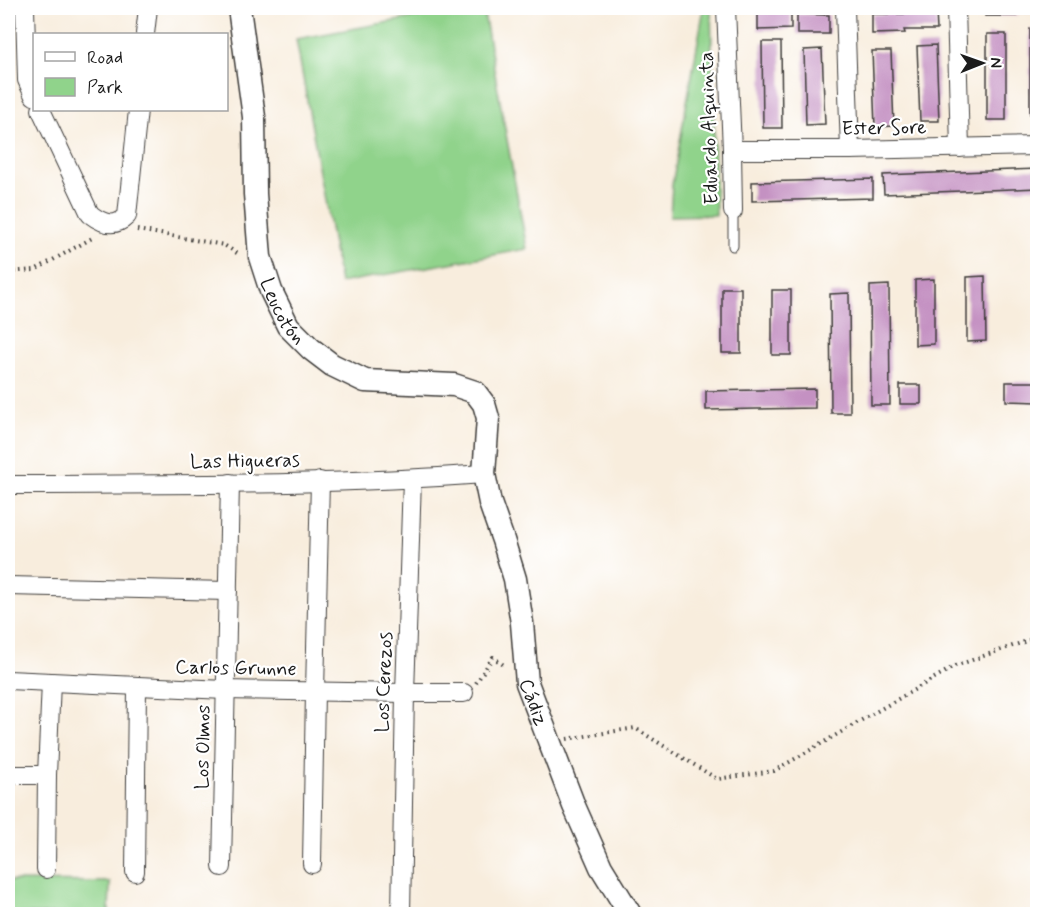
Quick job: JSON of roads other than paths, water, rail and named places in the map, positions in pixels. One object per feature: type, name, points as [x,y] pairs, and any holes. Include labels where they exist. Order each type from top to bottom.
[{"type":"street","points":[[25,8],[27,80],[33,94]]},
{"type":"street","points":[[145,33],[148,8]]},
{"type":"street","name":"Leucotón","points":[[239,8],[254,117],[255,194],[260,257],[271,291],[288,326],[311,350],[332,365],[365,381],[454,385],[475,392],[484,404],[488,418],[483,474]]},
{"type":"street","name":"Eduardo Alquinta","points":[[726,8],[733,211]]},
{"type":"street","points":[[845,8],[850,150]]},
{"type":"street","points":[[956,8],[960,148]]},
{"type":"street","points":[[41,111],[90,214],[100,222],[111,223],[121,222],[127,216],[138,111]]},
{"type":"street","name":"Ester Sore","points":[[732,150],[1038,146]]},
{"type":"street","name":"Las Higueras","points":[[8,485],[412,479],[483,474]]},
{"type":"street","name":"Cádiz","points":[[483,474],[515,579],[522,623],[527,683],[574,806],[601,867],[630,915]]},
{"type":"street","name":"Los Cerezos","points":[[401,915],[412,479]]},
{"type":"street","points":[[312,864],[320,481]]},
{"type":"street","name":"Los Olmos","points":[[222,867],[230,483]]},
{"type":"street","points":[[8,586],[228,591]]},
{"type":"street","name":"Carlos Grunne","points":[[8,680],[225,690],[464,693]]},
{"type":"street","points":[[46,869],[51,682]]},
{"type":"street","points":[[135,872],[137,687]]},
{"type":"street","points":[[8,775],[47,775]]},
{"type":"lane","name":"Eduardo Alquinta","points":[[733,211],[734,246]]}]
